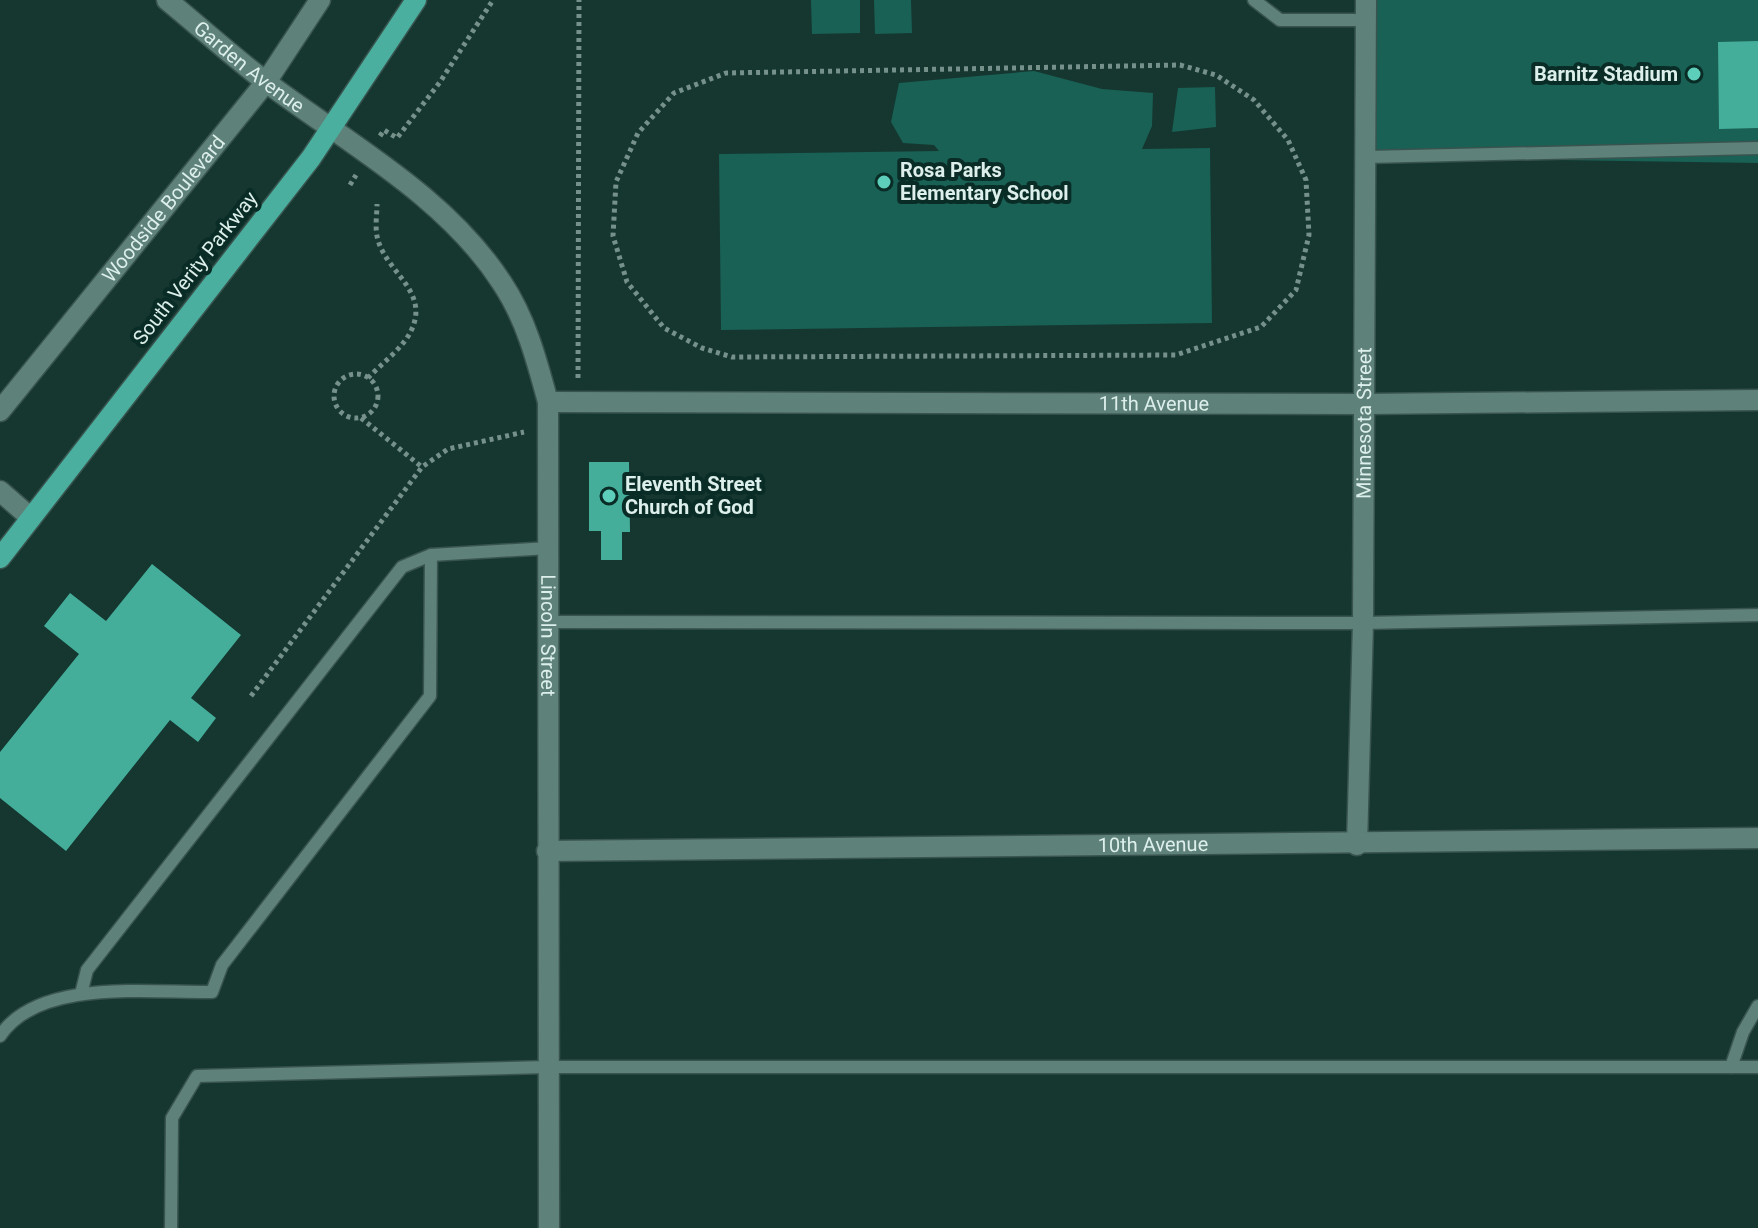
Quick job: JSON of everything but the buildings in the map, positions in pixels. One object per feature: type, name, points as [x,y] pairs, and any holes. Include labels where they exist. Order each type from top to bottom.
[{"type":"main road","name":"South Verity Parkway","points":[[0,558],[333,128],[416,0]]},
{"type":"street","name":"Garden Avenue","points":[[167,0],[266,82],[333,128]]},
{"type":"street","name":"Woodside Boulevard","points":[[0,411],[266,82],[320,0]]},
{"type":"street","name":"Minnesota Street","points":[[1357,845],[1363,623],[1366,10]]},
{"type":"street","name":"Lincoln Street","points":[[333,128],[432,206],[486,260],[529,333],[548,402],[549,1228]]},
{"type":"street","name":"11th Avenue","points":[[548,402],[1365,404],[1758,400]]},
{"type":"street","points":[[0,491],[31,518]]},
{"type":"street","name":"10th Avenue","points":[[547,851],[1357,845],[1758,838]]},
{"type":"lane","points":[[1254,0],[1280,20],[1366,10]]},
{"type":"lane","points":[[1367,157],[1758,148]]},
{"type":"lane","points":[[81,994],[87,970],[402,567],[431,555],[549,548]]},
{"type":"lane","points":[[0,1036],[8,1024],[32,1006],[81,994],[212,992],[222,965],[430,696],[431,555]]},
{"type":"lane","points":[[549,622],[1363,623],[1758,615]]},
{"type":"lane","points":[[1731,1067],[1743,1032],[1758,1006]]},
{"type":"lane","points":[[171,1228],[172,1118],[197,1076],[547,1067],[1758,1067]]},
{"type":"path","points":[[384,130],[397,138],[440,82],[493,0]]},
{"type":"path","points":[[578,378],[579,0]]},
{"type":"path","points":[[1180,65],[1216,75],[1254,100],[1288,140],[1306,180],[1309,235],[1296,290],[1261,327],[1176,355],[732,357],[702,348],[664,328],[627,282],[613,236],[616,182],[638,133],[674,93],[726,73],[1180,65]]},
{"type":"path","points":[[368,378],[410,333],[415,316],[414,290],[388,261],[377,236],[377,204]]},
{"type":"path","points":[[361,418],[377,404],[377,390],[368,378],[348,376],[335,392],[340,412],[361,418],[422,467]]},
{"type":"path","points":[[251,696],[422,467],[448,449],[524,432]]},
{"type":"green space","points":[[811,0],[860,0],[860,33],[812,34]]},
{"type":"green space","points":[[874,0],[911,0],[912,33],[875,34]]},
{"type":"green space","points":[[1366,0],[1758,0],[1758,163],[1367,157]]},
{"type":"green space","points":[[1034,71],[1102,89],[1153,93],[1152,126],[1142,149],[1210,148],[1212,323],[721,330],[719,154],[939,151],[934,145],[903,143],[891,122],[899,83]]},
{"type":"green space","points":[[1215,87],[1216,127],[1172,132],[1178,88]]},
{"type":"place","name":"Barnitz Stadium","points":[[1694,74]]},
{"type":"place","name":"Rosa Parks Elementary School","points":[[884,182]]},
{"type":"place","name":"Eleventh Street Church of God","points":[[609,496]]}]
